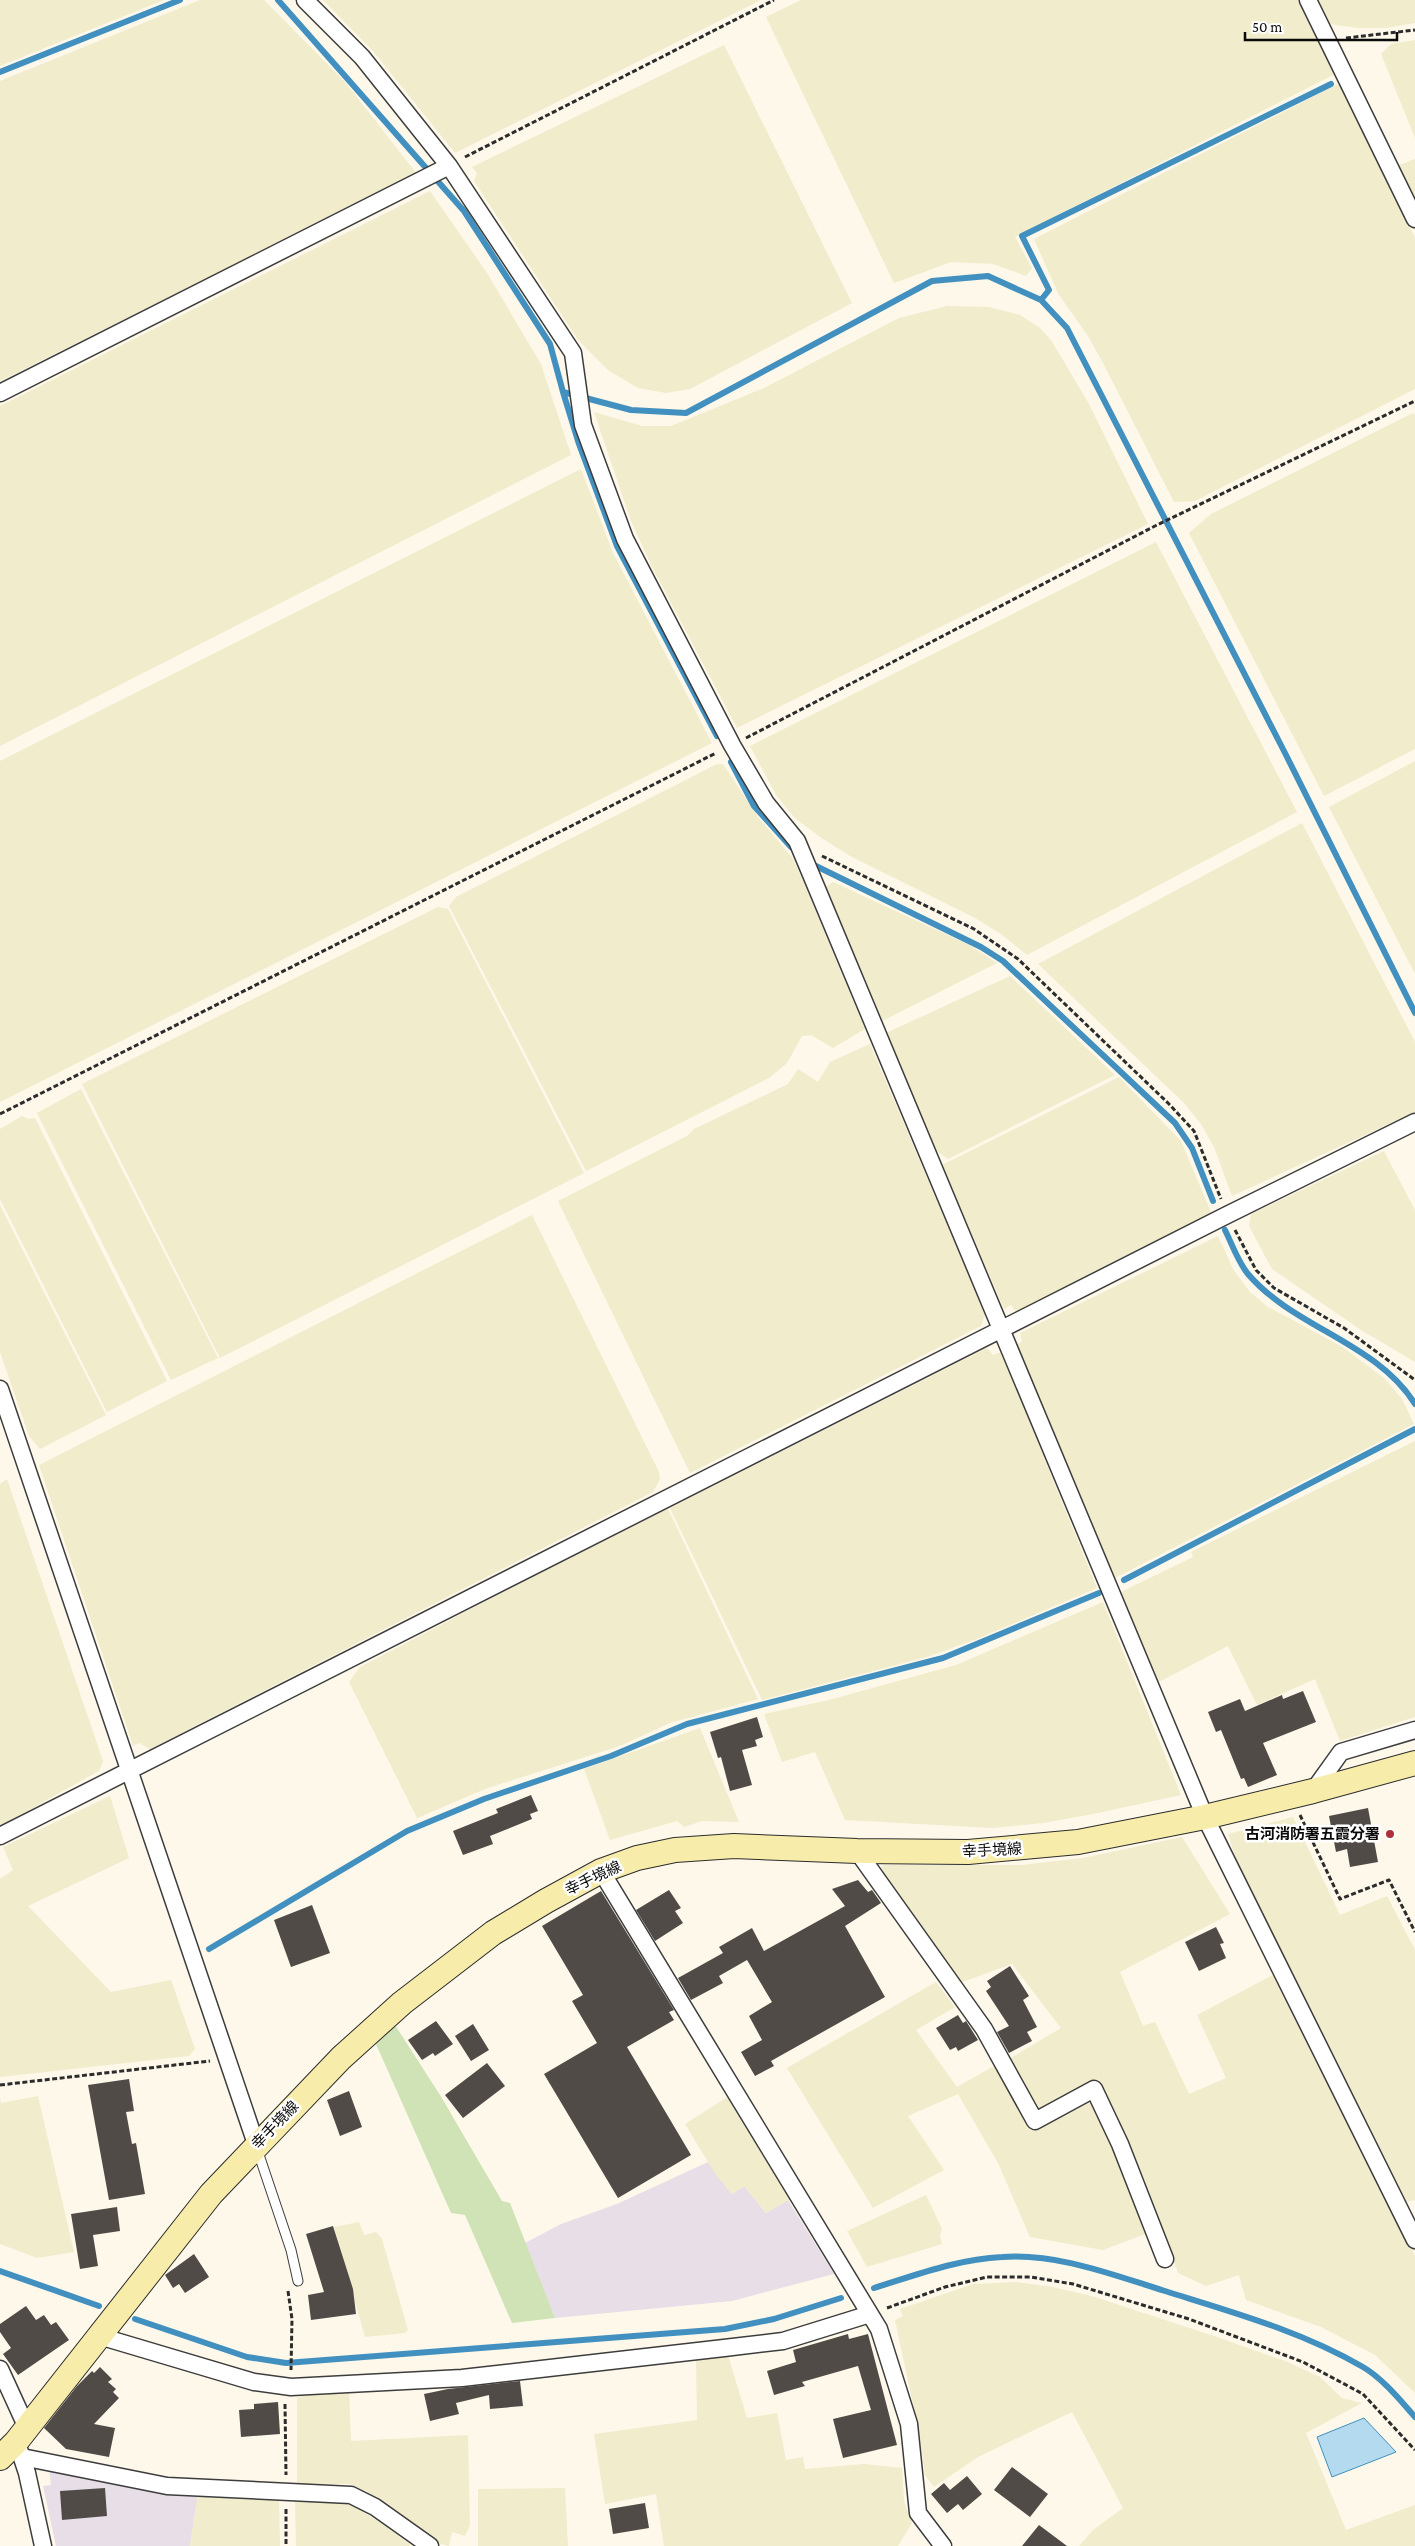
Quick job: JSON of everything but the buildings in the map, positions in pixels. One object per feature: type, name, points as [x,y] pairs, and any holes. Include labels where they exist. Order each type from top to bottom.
[{"type":"main road","name":"幸手境線","points":[[16,2446],[210,2194],[340,2058],[402,2003],[493,1933],[546,1900],[601,1871],[637,1858],[675,1850],[734,1846],[857,1851],[968,1852],[1078,1842],[1205,1817],[1302,1794],[1415,1763]]},
{"type":"street","points":[[305,0],[362,57],[447,167],[573,353],[583,425],[625,539],[732,745],[766,804],[797,842],[1000,1331],[1205,1817],[1415,2240]]},
{"type":"street","points":[[1308,0],[1415,219]]},
{"type":"street","points":[[0,393],[447,167]]},
{"type":"street","points":[[0,1836],[1227,1215],[1415,1122]]},
{"type":"street","points":[[0,1389],[256,2144]]},
{"type":"street","points":[[1302,1794],[1341,1752],[1415,1730]]},
{"type":"street","points":[[1386,1770],[1415,1777]]},
{"type":"street","points":[[857,1851],[984,2029],[1035,2121],[1094,2088],[1120,2144],[1165,2259]]},
{"type":"street","points":[[601,1871],[879,2329],[909,2424],[918,2513],[943,2546]]},
{"type":"street","points":[[99,2336],[254,2382],[462,2378],[783,2341],[870,2314]]},
{"type":"street","points":[[0,2369],[16,2446],[43,2546]]},
{"type":"street","points":[[16,2446],[167,2486],[351,2495],[375,2507],[430,2546]]},
{"type":"lane","points":[[256,2144],[291,2250],[298,2280]]},
{"type":"path","points":[[447,167],[774,0]]},
{"type":"path","points":[[1327,39],[1367,37],[1415,30]]},
{"type":"path","points":[[0,1114],[732,745],[1155,526],[1415,401]]},
{"type":"path","points":[[797,842],[879,885],[974,930],[1018,959],[1169,1104],[1194,1131],[1227,1215],[1256,1270],[1274,1288],[1344,1328],[1415,1380]]},
{"type":"path","points":[[1302,1794],[1340,1899],[1389,1880],[1415,1932]]},
{"type":"path","points":[[0,2085],[227,2059]]},
{"type":"path","points":[[870,2314],[944,2287],[987,2277],[1031,2277],[1073,2284],[1189,2318],[1304,2362],[1363,2394],[1415,2450]]},
{"type":"path","points":[[286,2546],[288,2382],[291,2349]]},
{"type":"shaded area","points":[[0,0],[164,0],[0,66]]},
{"type":"shaded area","points":[[200,0],[264,0],[345,82],[417,174],[0,381],[0,81]]},
{"type":"shaded area","points":[[323,0],[761,0],[455,153],[373,51]]},
{"type":"shaded area","points":[[801,0],[1299,0],[1335,74],[1015,237],[1032,268],[1026,276],[993,264],[951,262],[894,283],[766,17]]},
{"type":"shaded area","points":[[1319,0],[1415,0],[1415,23],[1386,28],[1358,28],[1330,24]]},
{"type":"shaded area","points":[[1415,40],[1415,138],[1381,54],[1391,44]]},
{"type":"shaded area","points":[[724,45],[852,303],[690,389],[666,393],[638,388],[608,370],[578,340],[474,181],[477,173],[472,167]]},
{"type":"shaded area","points":[[1338,84],[1342,87],[1415,238],[1415,389],[1195,501],[1174,502],[1088,336],[1059,295],[1034,239]]},
{"type":"shaded area","points":[[1415,159],[1415,198],[1399,165]]},
{"type":"shaded area","points":[[430,191],[487,273],[541,364],[571,455],[0,746],[0,406]]},
{"type":"shaded area","points":[[947,306],[989,307],[1020,315],[1040,328],[1051,340],[1089,404],[1148,524],[737,728],[652,567],[631,521],[594,412],[642,426],[671,426],[764,388],[899,318]]},
{"type":"shaded area","points":[[1413,413],[1415,415],[1415,749],[1324,796],[1189,533],[1211,514]]},
{"type":"shaded area","points":[[581,469],[613,553],[712,743],[0,1102],[0,761]]},
{"type":"shaded area","points":[[1156,542],[1297,812],[1027,955],[1001,934],[975,918],[850,856],[820,837],[795,818],[776,795],[750,746]]},
{"type":"shaded area","points":[[1415,761],[1415,974],[1329,807]]},
{"type":"shaded area","points":[[717,764],[723,764],[758,817],[794,860],[865,1029],[833,1048],[811,1035],[802,1036],[787,1063],[769,1078],[586,1171],[449,906],[456,897]]},
{"type":"shaded area","points":[[1302,823],[1415,1042],[1415,1112],[1232,1196],[1214,1147],[1201,1124],[1185,1104],[1038,964]]},
{"type":"shaded area","points":[[833,882],[969,945],[997,963],[878,1023],[824,888]]},
{"type":"shaded area","points":[[438,907],[448,909],[584,1173],[220,1358],[82,1084]]},
{"type":"shaded area","points":[[1010,976],[1115,1075],[948,1159],[936,1151],[886,1033]]},
{"type":"shaded area","points":[[870,1044],[985,1314],[981,1326],[690,1473],[558,1201],[687,1136],[694,1129],[788,1084],[798,1069],[818,1082],[830,1062]]},
{"type":"shaded area","points":[[1119,1077],[1181,1141],[1211,1212],[1197,1223],[1017,1314],[1011,1305],[1004,1309],[942,1165]]},
{"type":"shaded area","points":[[81,1089],[218,1358],[171,1380],[37,1113]]},
{"type":"shaded area","points":[[22,1116],[28,1119],[35,1118],[167,1381],[107,1412],[0,1199],[0,1129]]},
{"type":"shaded area","points":[[1384,1151],[1415,1210],[1415,1362],[1361,1330],[1272,1269],[1249,1226],[1251,1214]]},
{"type":"shaded area","points":[[0,1205],[106,1415],[40,1449],[29,1436],[0,1352]]},
{"type":"shaded area","points":[[532,1215],[659,1472],[660,1479],[653,1492],[150,1749],[139,1743],[133,1746],[39,1465]]},
{"type":"shaded area","points":[[1218,1236],[1233,1269],[1250,1292],[1268,1307],[1341,1346],[1384,1378],[1402,1399],[1414,1424],[1113,1579],[1013,1346],[1022,1342],[1020,1333]]},
{"type":"shaded area","points":[[987,1348],[993,1355],[1001,1352],[1097,1588],[977,1639],[927,1657],[762,1700],[670,1508]]},
{"type":"shaded area","points":[[1415,1441],[1415,1717],[1340,1741],[1315,1679],[1257,1705],[1228,1646],[1155,1684],[1119,1593],[1193,1557],[1191,1552]]},
{"type":"shaded area","points":[[7,1479],[103,1761],[99,1771],[0,1826],[0,1484]]},
{"type":"shaded area","points":[[668,1509],[758,1699],[670,1723],[620,1746],[485,1789],[417,1818],[349,1682],[360,1667],[584,1550]]},
{"type":"shaded area","points":[[1103,1602],[1181,1795],[1043,1823],[992,1828],[845,1820],[815,1752],[782,1762],[764,1714],[829,1700],[956,1665]]},
{"type":"shaded area","points":[[700,1728],[739,1822],[702,1821],[684,1827],[677,1821],[610,1840],[584,1769]]},
{"type":"shaded area","points":[[110,1796],[129,1858],[28,1906],[111,1992],[171,1980],[195,2049],[189,2056],[0,2077],[0,1879],[13,1870],[3,1847]]},
{"type":"shaded area","points":[[1293,1817],[1340,1915],[1387,1896],[1415,1950],[1415,2200],[1406,2202],[1238,1866],[1228,1834]]},
{"type":"shaded area","points":[[1182,1837],[1230,1914],[1120,1972],[1143,2026],[1155,2022],[1189,2094],[1226,2078],[1197,2015],[1273,1975],[1342,2114],[1346,2112],[1415,2256],[1415,2393],[1375,2355],[1321,2327],[1246,2300],[1239,2275],[1206,2286],[1178,2273],[1143,2176],[1099,2079],[1043,2109],[1035,2107],[1009,2059],[1061,2028],[1012,1964],[957,1984],[878,1872],[884,1865],[1021,1865],[1083,1858]]},
{"type":"shaded area","points":[[936,1982],[955,2007],[916,2030],[957,2087],[999,2063],[1031,2131],[1088,2103],[1095,2105],[1148,2233],[1103,2250],[1030,2237],[998,2163],[958,2094],[908,2116],[944,2170],[873,2208],[787,2068]]},
{"type":"shaded area","points":[[38,2096],[74,2252],[37,2258],[0,2244],[0,2098],[1,2103]]},
{"type":"shaded area","points":[[729,2096],[790,2199],[766,2213],[744,2186],[732,2194],[716,2175],[685,2124]]},
{"type":"shaded area","points":[[708,2162],[732,2194],[744,2186],[766,2213],[788,2200],[834,2274],[732,2301],[555,2318],[525,2243],[561,2224],[617,2204]]},
{"type":"shaded area","points":[[926,2195],[942,2229],[940,2235],[942,2244],[867,2267],[847,2231]]},
{"type":"shaded area","points":[[359,2222],[364,2235],[376,2232],[382,2239],[408,2330],[405,2333],[365,2337],[334,2227]]},
{"type":"shaded area","points":[[1016,2282],[1053,2287],[1095,2297],[1220,2338],[1285,2361],[1320,2377],[1342,2398],[1362,2403],[1306,2433],[1346,2530],[1415,2505],[1415,2546],[1079,2546],[1093,2530],[1123,2508],[1072,2412],[978,2457],[934,2487],[925,2475],[920,2437],[895,2320],[903,2316],[900,2309],[973,2284]]},
{"type":"shaded area","points":[[728,2355],[747,2418],[777,2413],[786,2460],[803,2457],[805,2469],[864,2464],[902,2468],[904,2501],[912,2523],[898,2546],[664,2546],[656,2494],[605,2504],[594,2434],[697,2420],[696,2359]]},
{"type":"shaded area","points":[[349,2390],[351,2441],[468,2435],[470,2525],[465,2536],[452,2532],[449,2546],[438,2543],[426,2537],[366,2491],[350,2484],[297,2484],[297,2398],[305,2394]]},
{"type":"shaded area","points":[[49,2468],[198,2494],[190,2546],[56,2546],[43,2486],[51,2485]]},
{"type":"shaded area","points":[[565,2488],[568,2546],[478,2546],[478,2489]]},
{"type":"shaded area","points":[[198,2494],[279,2500],[280,2546],[190,2546]]},
{"type":"shaded area","points":[[295,2500],[347,2502],[381,2523],[412,2546],[296,2546]]},
{"type":"green space","points":[[395,2025],[440,2095],[502,2201],[510,2203],[555,2318],[512,2323],[465,2215],[451,2213],[376,2044]]},
{"type":"water","points":[[1364,2418],[1396,2452],[1332,2477],[1317,2437]]},
{"type":"waterway","points":[[0,72],[180,0]]},
{"type":"waterway","points":[[278,0],[464,211],[550,344],[563,392],[631,410],[686,413],[932,281],[988,276],[1041,300],[1067,328],[1285,753],[1415,1013]]},
{"type":"waterway","points":[[1041,300],[1049,290],[1022,236],[1331,84]]},
{"type":"waterway","points":[[563,392],[579,444],[617,546],[717,736]]},
{"type":"waterway","points":[[731,762],[754,806],[791,847]]},
{"type":"waterway","points":[[816,866],[981,947],[1003,961],[1175,1123],[1192,1148],[1213,1201]]},
{"type":"waterway","points":[[1225,1230],[1244,1269],[1267,1293],[1379,1365],[1399,1383],[1415,1404]]},
{"type":"waterway","points":[[1124,1580],[1415,1429]]},
{"type":"waterway","points":[[209,1949],[407,1831],[484,1799],[611,1756],[687,1724],[943,1658],[1099,1593]]},
{"type":"waterway","points":[[874,2288],[937,2268],[986,2258],[1044,2258],[1085,2266],[1241,2315],[1315,2343],[1363,2367],[1377,2377],[1415,2417]]},
{"type":"waterway","points":[[0,2271],[99,2306]]},
{"type":"waterway","points":[[135,2319],[247,2357],[286,2363],[725,2329],[774,2319],[841,2298]]},
{"type":"place","name":"古河消防署五霞分署","points":[[1390,1834]]}]
